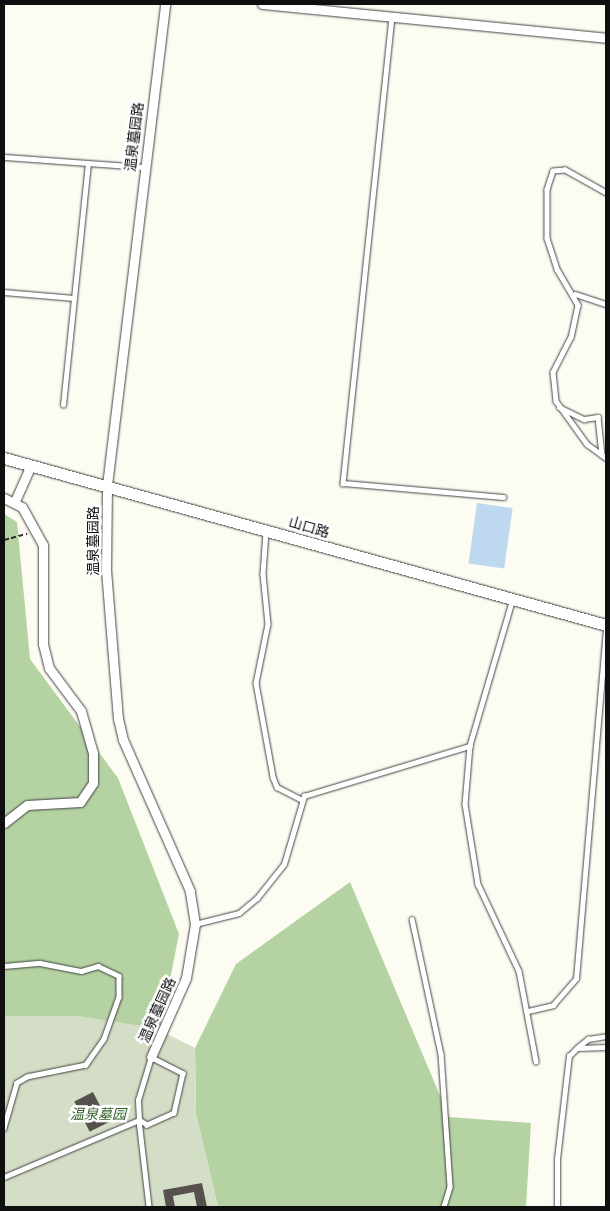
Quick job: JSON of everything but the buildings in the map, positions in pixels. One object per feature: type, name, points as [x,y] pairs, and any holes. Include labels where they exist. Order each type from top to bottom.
[{"type":"street","name":"温泉墓园路","points":[[151,1057],[186,978],[195,924],[190,891],[123,740],[118,719],[106,570],[107,485],[165,4]]},
{"type":"street","points":[[262,4],[606,38]]},
{"type":"street","name":"山口路","points":[[4,458],[107,485],[512,602],[606,625]]},
{"type":"street","points":[[16,501],[31,465]]},
{"type":"street","points":[[4,498],[16,501],[37,531],[43,545],[44,644],[49,668],[81,711],[94,753],[93,783],[80,802],[27,805],[4,823]]},
{"type":"lane","points":[[392,16],[342,483],[503,497]]},
{"type":"lane","points":[[4,157],[144,167]]},
{"type":"lane","points":[[63,404],[88,164]]},
{"type":"lane","points":[[604,457],[582,438],[560,407],[552,385],[553,372],[571,337],[578,305],[576,294],[557,269],[547,238],[550,176],[553,171],[566,170],[606,193]]},
{"type":"lane","points":[[4,292],[74,298]]},
{"type":"lane","points":[[576,294],[606,304]]},
{"type":"lane","points":[[560,407],[584,419],[598,417],[604,457]]},
{"type":"lane","points":[[267,531],[262,545],[268,624],[256,683],[273,778],[277,787],[302,800],[470,746]]},
{"type":"lane","points":[[512,602],[470,746],[465,804],[478,884],[504,935],[528,1011],[536,1061]]},
{"type":"lane","points":[[528,1011],[553,1006],[576,979],[606,625]]},
{"type":"lane","points":[[195,924],[239,913],[257,898],[284,864],[302,800]]},
{"type":"lane","points":[[412,919],[441,1054],[450,1187],[444,1207]]},
{"type":"lane","points":[[4,966],[40,963],[81,971],[98,966],[119,976],[119,990],[114,1019],[86,1065],[27,1077],[17,1083],[4,1128]]},
{"type":"lane","points":[[557,1207],[565,1072],[569,1056],[588,1039],[606,1036]]},
{"type":"lane","points":[[577,1048],[606,1047]]},
{"type":"lane","points":[[139,1120],[148,1125],[174,1113],[183,1073],[151,1057],[138,1100],[139,1120],[149,1207]]},
{"type":"lane","points":[[4,1177],[139,1120]]},
{"type":"path","points":[[4,540],[37,531]]},
{"type":"green space","points":[[4,514],[17,522],[30,659],[118,778],[179,934],[160,1030],[4,1016]]},
{"type":"green space","points":[[350,882],[449,1117],[531,1123],[526,1207],[218,1207],[196,1114],[195,1048],[236,964]]},
{"type":"green space","name":"温泉墓园","points":[[4,1016],[79,1016],[155,1028],[195,1048],[196,1114],[218,1207],[4,1207]]},
{"type":"water","points":[[477,503],[513,508],[504,568],[469,563]]}]
